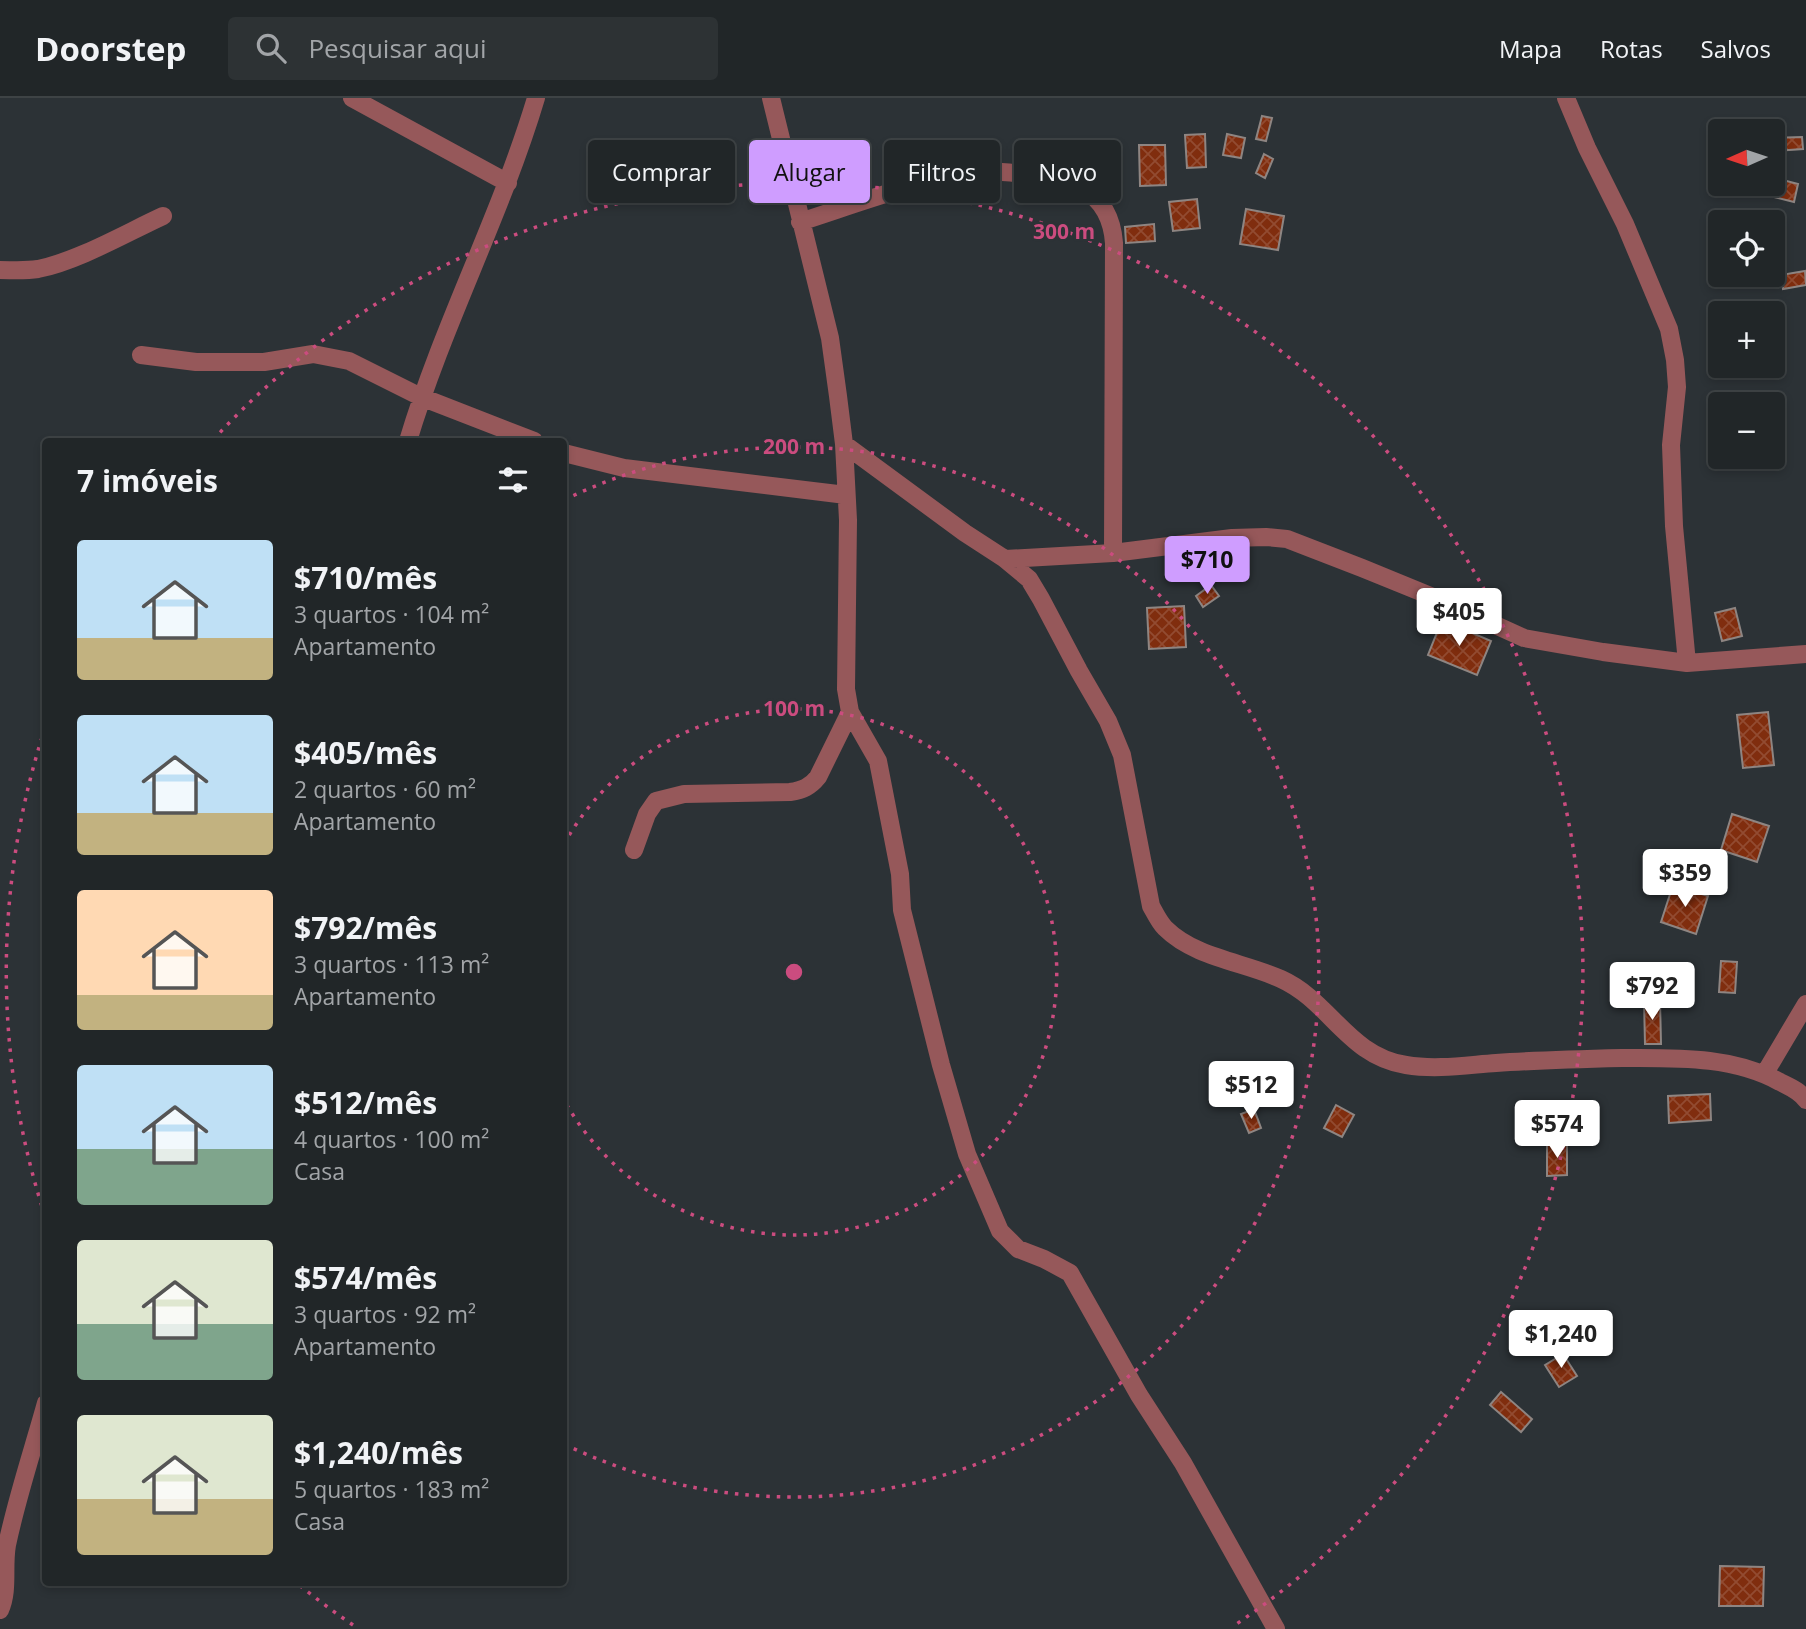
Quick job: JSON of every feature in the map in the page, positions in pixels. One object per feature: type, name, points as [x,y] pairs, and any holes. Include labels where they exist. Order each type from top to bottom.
[{"type":"street","points":[[352,98],[508,183]]},
{"type":"street","points":[[409,438],[421,397],[508,183],[536,98]]},
{"type":"street","points":[[771,98],[830,338],[844,444],[848,520],[846,689],[850,712],[878,761],[901,874],[902,910],[941,1065],[967,1154],[1000,1231],[1018,1249],[1070,1273],[1113,1351],[1190,1475],[1276,1629]]},
{"type":"street","points":[[1566,98],[1587,148],[1625,224],[1669,329],[1677,387],[1671,445],[1674,526],[1687,663]]},
{"type":"street","points":[[800,222],[910,186],[973,172],[1050,177],[1077,184],[1090,192],[1108,215],[1114,243],[1113,553]]},
{"type":"street","points":[[0,270],[39,268],[68,260],[163,216]]},
{"type":"street","points":[[141,355],[197,362],[264,362],[313,354],[349,361],[421,397],[526,438]]},
{"type":"street","points":[[844,444],[1029,579],[1108,721],[1122,755],[1151,906],[1163,926],[1179,940],[1282,979],[1303,992],[1366,1050],[1384,1060],[1428,1068],[1588,1059],[1698,1059],[1765,1073],[1804,1095]]},
{"type":"street","points":[[567,454],[624,468],[846,495]]},
{"type":"street","points":[[1005,559],[1113,553],[1232,538],[1266,537],[1287,540],[1438,600],[1524,638],[1687,663],[1806,654]]},
{"type":"street","points":[[634,850],[647,814],[656,800],[684,794],[790,792],[811,786],[850,712]]},
{"type":"street","points":[[1765,1073],[1806,1004]]},
{"type":"street","points":[[0,1610],[4,1600],[6,1553],[12,1523],[42,1417]]},
{"type":"building","points":[[1262,116],[1272,118],[1266,141],[1256,139]]},
{"type":"building","points":[[1205,134],[1206,167],[1187,168],[1185,135]]},
{"type":"building","points":[[1227,134],[1245,138],[1241,158],[1223,155]]},
{"type":"building","points":[[1802,137],[1803,149],[1785,150],[1785,138]]},
{"type":"building","points":[[1139,145],[1165,145],[1166,185],[1140,186]]},
{"type":"building","points":[[1264,154],[1273,159],[1265,178],[1256,173]]},
{"type":"building","points":[[1785,181],[1798,184],[1794,202],[1770,196],[1785,196]]},
{"type":"building","points":[[1197,199],[1200,228],[1173,231],[1169,202]]},
{"type":"building","points":[[1246,209],[1284,216],[1278,250],[1240,244]]},
{"type":"building","points":[[1154,224],[1155,241],[1126,243],[1125,227]]},
{"type":"building","points":[[1805,271],[1806,285],[1783,289],[1785,274]]},
{"type":"building","points":[[1211,585],[1219,596],[1203,607],[1196,596]]},
{"type":"building","points":[[1184,606],[1186,647],[1149,649],[1147,608]]},
{"type":"building","points":[[1735,608],[1742,636],[1722,641],[1715,613]]},
{"type":"building","points":[[1442,620],[1491,641],[1477,675],[1428,655]]},
{"type":"building","points":[[1768,712],[1774,765],[1743,768],[1737,715]]},
{"type":"building","points":[[1732,814],[1769,826],[1757,862],[1721,850]]},
{"type":"building","points":[[1673,885],[1708,896],[1696,934],[1661,922]]},
{"type":"building","points":[[1721,961],[1737,962],[1735,993],[1719,992]]},
{"type":"building","points":[[1644,1000],[1660,1000],[1661,1044],[1645,1044]]},
{"type":"building","points":[[1710,1094],[1711,1120],[1669,1123],[1668,1096]]},
{"type":"building","points":[[1336,1105],[1354,1115],[1342,1137],[1324,1128]]},
{"type":"building","points":[[1254,1109],[1261,1128],[1249,1133],[1241,1114]]},
{"type":"building","points":[[1547,1144],[1567,1144],[1567,1175],[1547,1176]]},
{"type":"building","points":[[1563,1354],[1577,1376],[1559,1387],[1545,1365]]},
{"type":"building","points":[[1501,1392],[1532,1419],[1521,1432],[1490,1405]]},
{"type":"building","points":[[1720,1566],[1764,1567],[1763,1606],[1719,1606]]}]
